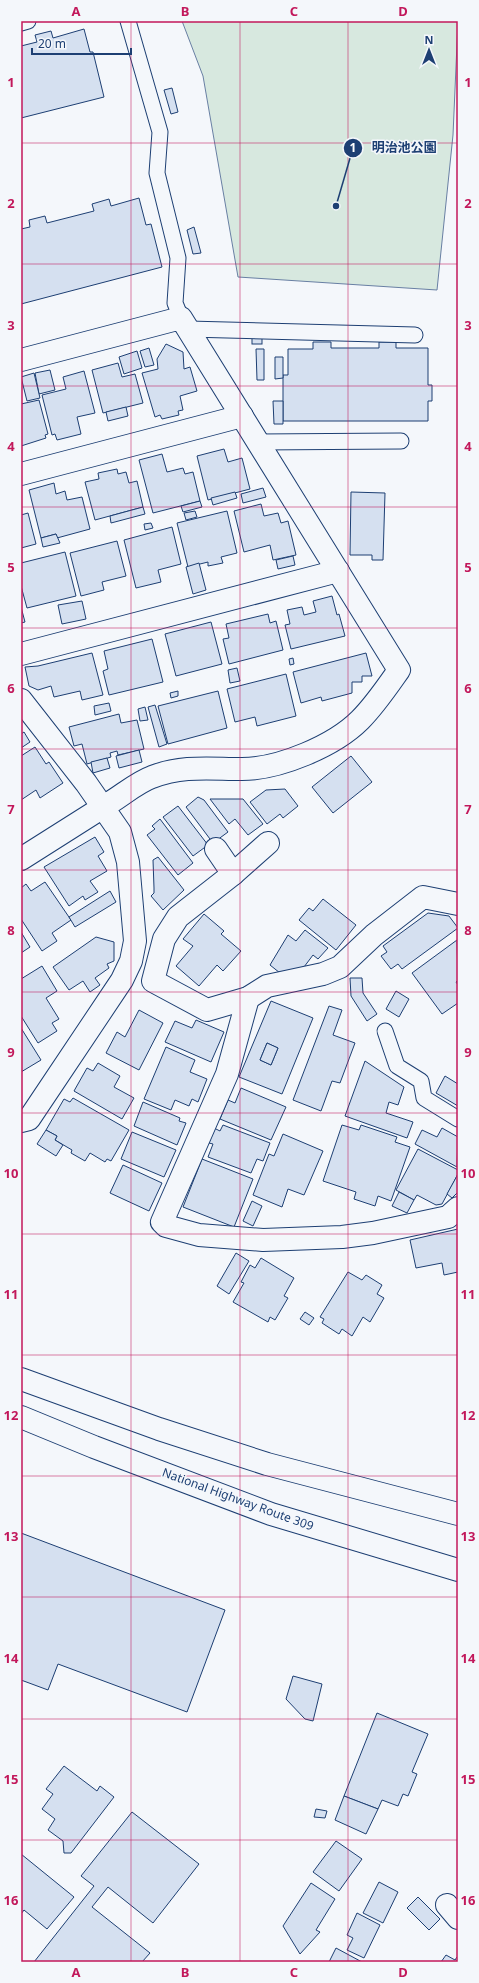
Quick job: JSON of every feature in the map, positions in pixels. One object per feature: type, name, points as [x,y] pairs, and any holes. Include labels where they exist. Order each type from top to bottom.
[{"type":"main road","points":[[21,360],[184,324],[399,670],[382,696],[359,721],[333,739],[305,754],[273,765],[244,770],[206,767],[180,770],[151,777],[21,859]]},
{"type":"main road","points":[[21,474],[242,416]]},
{"type":"main road","points":[[21,654],[338,571]]},
{"type":"main road","points":[[21,700],[103,807],[120,832],[128,862],[135,941],[131,961],[122,980],[29,1118],[21,1121]]},
{"type":"main road","points":[[268,843],[233,874],[178,917],[164,939],[154,981],[207,1010],[248,998],[267,986],[322,974],[340,966],[374,935],[423,897],[458,904]]},
{"type":"main road","points":[[216,849],[233,874]]},
{"type":"main road","points":[[133,951],[159,958]]},
{"type":"main road","points":[[248,998],[227,1074],[162,1222],[166,1226],[199,1235],[263,1240],[334,1237],[373,1233],[448,1217],[458,1208]]},
{"type":"main road","points":[[21,1378],[159,1429],[267,1464],[458,1514]]},
{"type":"main road","name":"National Highway Route 309","points":[[21,1417],[94,1447],[271,1514],[458,1570]]},
{"type":"lane","points":[[21,23],[28,21]]},
{"type":"lane","points":[[128,21],[160,132],[157,172],[178,258],[175,303],[184,324],[415,335]]},
{"type":"lane","points":[[258,442],[401,441]]},
{"type":"lane","points":[[385,1031],[398,1066],[421,1081],[424,1098],[458,1119]]},
{"type":"shaded area","points":[[182,21],[458,21],[453,135],[437,290],[238,277],[203,76]]},
{"type":"building","points":[[84,29],[90,52],[93,52],[104,97],[21,118],[21,46],[37,42],[35,35],[51,31],[53,38]]},
{"type":"building","points":[[172,88],[178,112],[171,114],[164,90]]},
{"type":"building","points":[[139,198],[146,225],[151,224],[162,267],[21,304],[21,229],[30,227],[29,220],[45,216],[47,223],[94,211],[92,204],[109,199],[111,206]]},
{"type":"building","points":[[194,227],[201,253],[193,254],[187,230]]},
{"type":"building","points":[[252,336],[262,336],[262,344],[252,344]]},
{"type":"building","points":[[313,342],[331,342],[331,348],[379,348],[379,342],[396,342],[396,348],[428,348],[428,385],[432,385],[432,401],[428,401],[428,421],[283,421],[283,375],[288,375],[288,349],[313,349]]},
{"type":"building","points":[[166,344],[183,352],[184,369],[190,367],[197,391],[180,396],[183,410],[178,411],[179,415],[162,419],[160,415],[155,417],[142,373],[158,369],[157,359]]},
{"type":"building","points":[[149,348],[154,365],[145,367],[140,351]]},
{"type":"building","points":[[256,349],[264,349],[264,380],[257,380]]},
{"type":"building","points":[[137,351],[142,368],[124,374],[119,357]]},
{"type":"building","points":[[275,357],[283,357],[283,378],[275,379]]},
{"type":"building","points":[[118,363],[122,377],[135,374],[143,403],[103,413],[92,370]]},
{"type":"building","points":[[50,370],[55,390],[39,394],[35,373]]},
{"type":"building","points":[[84,371],[95,413],[77,417],[81,434],[57,440],[55,434],[52,435],[42,395],[66,389],[63,377]]},
{"type":"building","points":[[34,373],[40,398],[27,401],[21,377]]},
{"type":"building","points":[[39,400],[48,434],[45,435],[46,438],[21,446],[21,404]]},
{"type":"building","points":[[273,401],[283,401],[283,424],[274,424]]},
{"type":"building","points":[[126,407],[128,416],[108,421],[106,412]]},
{"type":"building","points":[[224,449],[228,462],[242,458],[250,489],[208,500],[197,456]]},
{"type":"building","points":[[162,454],[167,472],[183,468],[185,474],[193,472],[200,501],[153,513],[139,460]]},
{"type":"building","points":[[117,469],[118,474],[126,472],[129,483],[137,481],[143,507],[95,520],[85,482],[99,479],[98,473]]},
{"type":"building","points":[[54,483],[56,494],[65,491],[67,500],[82,497],[90,529],[57,538],[56,534],[41,538],[29,490]]},
{"type":"building","points":[[263,488],[266,497],[243,503],[241,494]]},
{"type":"building","points":[[235,492],[237,498],[213,505],[211,498]]},
{"type":"building","points":[[351,492],[385,493],[383,560],[372,560],[372,555],[350,555]]},
{"type":"building","points":[[200,501],[202,507],[183,512],[181,506]]},
{"type":"building","points":[[261,504],[264,516],[278,513],[281,523],[288,521],[296,555],[273,560],[270,545],[244,552],[234,511]]},
{"type":"building","points":[[143,507],[145,514],[111,523],[110,516]]},
{"type":"building","points":[[195,511],[197,517],[186,520],[184,513]]},
{"type":"building","points":[[227,511],[237,553],[221,557],[223,563],[208,566],[208,562],[188,567],[177,523]]},
{"type":"building","points":[[28,513],[36,544],[21,548],[21,515]]},
{"type":"building","points":[[151,523],[153,528],[145,530],[144,524]]},
{"type":"building","points":[[172,527],[181,564],[158,570],[161,582],[136,588],[124,540]]},
{"type":"building","points":[[56,534],[60,543],[43,547],[41,538]]},
{"type":"building","points":[[117,541],[126,576],[102,582],[104,590],[81,596],[70,553]]},
{"type":"building","points":[[65,552],[76,596],[27,608],[21,586],[21,563]]},
{"type":"building","points":[[293,556],[295,565],[278,569],[276,560]]},
{"type":"building","points":[[199,563],[206,590],[193,594],[186,567]]},
{"type":"building","points":[[332,596],[345,636],[291,649],[285,625],[290,624],[287,610],[302,607],[304,615],[316,612],[313,601]]},
{"type":"building","points":[[82,601],[86,619],[62,624],[58,605]]},
{"type":"building","points":[[21,607],[25,622],[21,623]]},
{"type":"building","points":[[268,614],[270,623],[276,621],[283,650],[229,664],[223,639],[229,638],[226,624]]},
{"type":"building","points":[[211,622],[222,664],[176,676],[165,634]]},
{"type":"building","points":[[152,639],[163,682],[109,695],[103,671],[108,669],[104,651]]},
{"type":"building","points":[[92,653],[103,695],[82,700],[80,691],[54,697],[51,686],[38,690],[29,686],[25,667],[38,666]]},
{"type":"building","points":[[366,653],[372,676],[362,676],[362,682],[352,682],[352,693],[322,701],[321,697],[301,703],[293,672]]},
{"type":"building","points":[[293,658],[294,664],[290,665],[289,659]]},
{"type":"building","points":[[237,668],[240,681],[230,683],[228,670]]},
{"type":"building","points":[[286,674],[296,716],[257,726],[255,717],[235,722],[227,689]]},
{"type":"building","points":[[178,691],[178,696],[171,698],[170,693]]},
{"type":"building","points":[[218,691],[227,728],[168,744],[158,706]]},
{"type":"building","points":[[109,703],[111,711],[95,715],[94,706]]},
{"type":"building","points":[[155,705],[167,744],[159,747],[148,707]]},
{"type":"building","points":[[145,707],[148,720],[140,721],[138,709]]},
{"type":"building","points":[[119,714],[121,723],[137,720],[144,749],[118,755],[117,751],[110,753],[111,757],[87,764],[82,744],[74,746],[69,727]]},
{"type":"building","points":[[24,732],[30,742],[21,748],[21,734]]},
{"type":"building","points":[[35,747],[46,764],[49,762],[63,783],[40,798],[36,790],[21,800],[21,756]]},
{"type":"building","points":[[139,750],[142,762],[119,768],[116,756]]},
{"type":"building","points":[[351,756],[372,782],[333,813],[312,787]]},
{"type":"building","points":[[107,758],[110,768],[93,773],[91,762]]},
{"type":"building","points":[[285,789],[298,806],[283,818],[280,814],[267,824],[250,802],[266,790]]},
{"type":"building","points":[[198,797],[204,800],[228,832],[213,843],[186,807]]},
{"type":"building","points":[[210,799],[243,799],[263,824],[248,835],[235,819],[229,824]]},
{"type":"building","points":[[178,806],[208,845],[193,856],[163,817]]},
{"type":"building","points":[[160,819],[193,863],[178,875],[147,835],[155,829],[152,826]]},
{"type":"building","points":[[95,837],[104,852],[98,856],[107,871],[90,881],[98,892],[85,900],[83,896],[69,906],[44,867]]},
{"type":"building","points":[[158,857],[184,890],[163,910],[151,896],[154,893],[153,860]]},
{"type":"building","points":[[45,882],[71,920],[52,933],[57,941],[42,951],[21,919],[21,888],[26,884],[31,891]]},
{"type":"building","points":[[110,891],[116,902],[75,927],[69,917]]},
{"type":"building","points":[[323,899],[356,925],[336,950],[299,920],[309,908],[313,911]]},
{"type":"building","points":[[428,913],[449,916],[458,928],[402,969],[398,964],[391,969],[381,956],[387,952],[383,946]]},
{"type":"building","points":[[204,914],[224,931],[221,934],[241,951],[223,971],[217,965],[199,986],[176,966],[193,946],[183,939]]},
{"type":"building","points":[[305,930],[328,948],[318,959],[313,955],[304,967],[280,973],[270,965],[288,935],[296,941]]},
{"type":"building","points":[[21,932],[30,947],[21,953]]},
{"type":"building","points":[[96,937],[114,942],[114,961],[107,964],[109,968],[95,978],[100,985],[90,992],[83,981],[69,990],[53,967]]},
{"type":"building","points":[[457,940],[458,980],[456,982],[458,985],[458,1003],[442,1014],[412,973]]},
{"type":"building","points":[[42,966],[57,991],[46,998],[59,1019],[52,1023],[57,1031],[38,1043],[21,1016],[21,979]]},
{"type":"building","points":[[350,978],[362,978],[363,993],[377,1014],[367,1021],[351,996]]},
{"type":"building","points":[[396,991],[409,999],[399,1017],[386,1009]]},
{"type":"building","points":[[271,1001],[313,1018],[282,1094],[239,1077]],"holes":[[[267,1043],[278,1048],[271,1065],[260,1060]]]},
{"type":"building","points":[[329,1006],[342,1010],[333,1035],[355,1043],[340,1083],[332,1081],[321,1111],[293,1100]]},
{"type":"building","points":[[139,1010],[163,1023],[139,1070],[106,1053],[117,1032],[125,1037]]},
{"type":"building","points":[[196,1020],[224,1032],[211,1062],[165,1042],[175,1021],[192,1028]]},
{"type":"building","points":[[21,1028],[41,1060],[21,1072]]},
{"type":"building","points":[[267,1043],[278,1048],[271,1065],[260,1060]]},
{"type":"building","points":[[166,1047],[195,1060],[190,1072],[207,1079],[198,1102],[192,1099],[189,1106],[175,1100],[171,1110],[144,1099]]},
{"type":"building","points":[[365,1061],[404,1087],[398,1105],[389,1102],[386,1113],[413,1122],[407,1138],[345,1116]]},
{"type":"building","points":[[98,1063],[120,1076],[114,1087],[134,1098],[122,1119],[74,1091],[87,1068],[93,1071]]},
{"type":"building","points":[[445,1076],[458,1084],[458,1106],[436,1093]]},
{"type":"building","points":[[241,1088],[286,1107],[271,1140],[220,1119],[228,1100],[235,1103]]},
{"type":"building","points":[[73,1098],[129,1130],[111,1161],[107,1159],[105,1162],[90,1153],[85,1161],[71,1153],[72,1150],[55,1140],[57,1136],[46,1130],[64,1099],[70,1102]]},
{"type":"building","points":[[143,1102],[180,1118],[179,1121],[186,1123],[177,1145],[134,1126]]},
{"type":"building","points":[[223,1125],[270,1143],[263,1161],[257,1159],[251,1173],[208,1157],[213,1144],[209,1143],[214,1128],[220,1131]]},
{"type":"building","points":[[342,1125],[359,1130],[361,1125],[397,1137],[395,1142],[410,1147],[391,1201],[378,1196],[375,1206],[354,1199],[356,1192],[323,1181]]},
{"type":"building","points":[[442,1128],[458,1137],[457,1167],[415,1144],[422,1130],[437,1137]]},
{"type":"building","points":[[46,1130],[57,1136],[55,1140],[63,1145],[56,1156],[37,1144]]},
{"type":"building","points":[[132,1132],[176,1150],[164,1177],[121,1159]]},
{"type":"building","points":[[283,1134],[323,1151],[304,1195],[288,1189],[282,1207],[253,1195],[269,1154],[274,1156]]},
{"type":"building","points":[[418,1149],[458,1170],[458,1174],[442,1204],[436,1205],[417,1195],[414,1200],[396,1190]]},
{"type":"building","points":[[202,1159],[253,1179],[234,1227],[183,1207]]},
{"type":"building","points":[[123,1165],[162,1183],[149,1211],[110,1193]]},
{"type":"building","points":[[458,1174],[458,1192],[452,1198],[447,1194]]},
{"type":"building","points":[[399,1192],[414,1200],[407,1213],[392,1206]]},
{"type":"building","points":[[252,1201],[262,1206],[253,1226],[243,1221]]},
{"type":"building","points":[[458,1229],[458,1272],[444,1275],[442,1263],[416,1268],[410,1240]]},
{"type":"building","points":[[236,1253],[249,1261],[229,1294],[217,1286]]},
{"type":"building","points":[[261,1258],[294,1278],[284,1296],[288,1298],[275,1320],[270,1317],[268,1322],[233,1302],[244,1283],[241,1282],[250,1265],[255,1268]]},
{"type":"building","points":[[348,1272],[362,1280],[366,1275],[382,1285],[377,1294],[384,1298],[370,1322],[363,1317],[352,1336],[342,1329],[339,1334],[322,1323],[324,1319],[320,1317]]},
{"type":"building","points":[[305,1312],[314,1318],[309,1325],[300,1319]]},
{"type":"building","points":[[21,1533],[225,1610],[187,1712],[58,1664],[48,1690],[21,1680]]},
{"type":"building","points":[[293,1676],[322,1684],[313,1721],[305,1719],[286,1699]]},
{"type":"building","points":[[377,1713],[428,1734],[412,1772],[417,1774],[408,1796],[403,1794],[398,1806],[382,1800],[378,1809],[344,1796]]},
{"type":"building","points":[[64,1766],[97,1791],[100,1786],[114,1797],[71,1853],[64,1853],[63,1841],[48,1830],[55,1819],[42,1809],[53,1794],[46,1789]]},
{"type":"building","points":[[344,1796],[378,1809],[366,1834],[335,1820]]},
{"type":"building","points":[[316,1809],[327,1811],[325,1818],[314,1817]]},
{"type":"building","points":[[132,1812],[199,1864],[153,1923],[108,1887],[92,1907],[150,1953],[142,1962],[34,1962],[94,1886],[81,1876]]},
{"type":"building","points":[[336,1841],[362,1859],[339,1891],[313,1872]]},
{"type":"building","points":[[21,1854],[74,1897],[47,1929],[24,1910],[21,1914]]},
{"type":"building","points":[[379,1882],[398,1892],[383,1923],[363,1913]]},
{"type":"building","points":[[311,1883],[335,1899],[316,1930],[320,1932],[300,1954],[283,1926]]},
{"type":"building","points":[[418,1897],[440,1919],[429,1930],[407,1908]]},
{"type":"building","points":[[357,1913],[380,1925],[364,1958],[347,1950],[353,1938],[347,1935]]},
{"type":"building","points":[[336,1948],[362,1962],[329,1962]]},
{"type":"building","points":[[446,1955],[455,1960],[457,1957],[458,1962],[441,1962]]},
{"type":"place","name":"明治池公園","points":[[336,206]]}]
